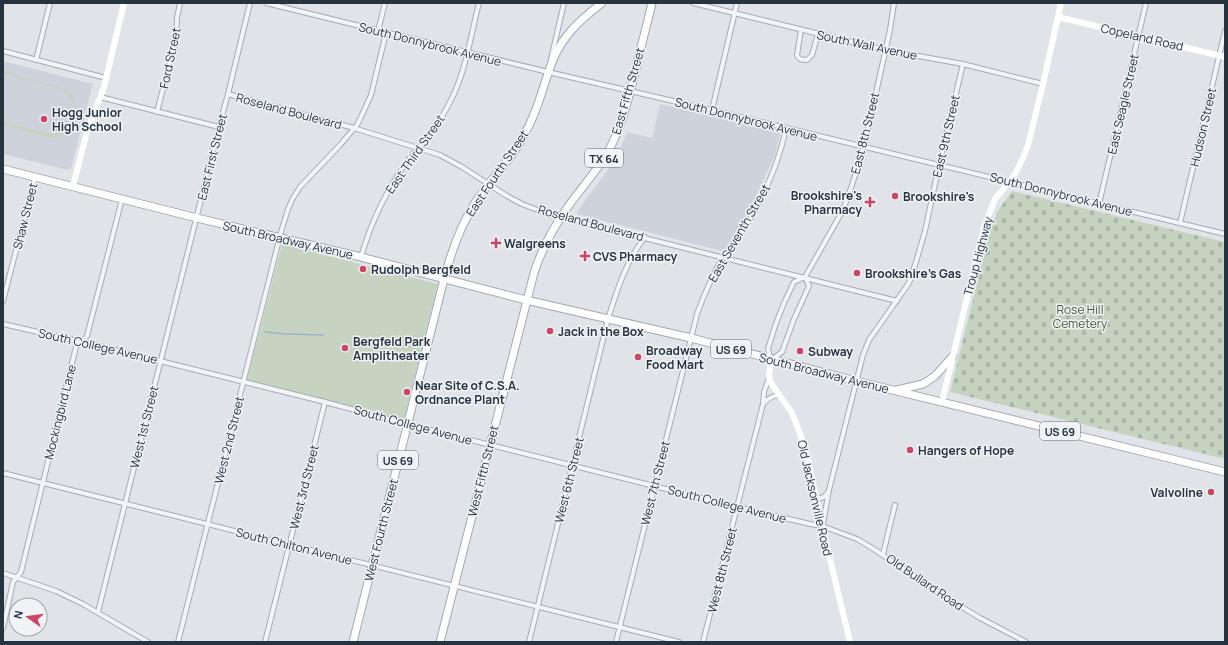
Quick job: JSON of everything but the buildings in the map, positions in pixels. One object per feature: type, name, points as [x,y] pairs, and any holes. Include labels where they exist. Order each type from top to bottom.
[{"type":"main road","points":[[73,186],[87,132],[106,78],[124,3]]},
{"type":"main road","name":"East Fourth Street","points":[[444,279],[452,252],[474,203],[508,159],[527,130],[535,113],[549,69],[561,43],[582,19],[602,3]]},
{"type":"main road","name":"East Fifth Street","points":[[526,300],[538,260],[548,239],[561,217],[592,177],[609,150],[624,114],[652,3]]},
{"type":"main road","name":"Troup Highway","points":[[942,402],[984,227],[995,199],[1018,169],[1028,145],[1061,3]]},
{"type":"main road","name":"Copeland Road","points":[[1058,17],[1222,56]]},
{"type":"main road","name":"South Broadway Avenue","points":[[3,168],[197,218],[361,257],[526,300],[691,338],[856,382],[894,390],[1225,472]]},
{"type":"main road","name":"West Fourth Street","points":[[353,642],[444,279]]},
{"type":"main road","name":"West Fifth Street","points":[[440,642],[526,300]]},
{"type":"main road","points":[[894,390],[923,384],[935,376],[953,356]]},
{"type":"main road","points":[[769,378],[771,360]]},
{"type":"main road","name":"Old Jacksonville Road","points":[[769,378],[779,395],[792,412],[801,436],[808,459],[822,526],[850,642]]},
{"type":"street","points":[[36,60],[50,3]]},
{"type":"street","name":"Ford Street","points":[[158,112],[176,38],[177,18],[180,3]]},
{"type":"street","name":"East First Street","points":[[197,218],[250,3]]},
{"type":"street","name":"South Donnybrook Avenue","points":[[266,3],[467,52],[549,69],[630,91],[1225,234]]},
{"type":"street","points":[[378,31],[385,3]]},
{"type":"street","name":"East Third Street","points":[[361,257],[376,214],[392,184],[417,148],[428,137],[452,99],[460,78],[479,3]]},
{"type":"street","name":"East Fourth Street","points":[[549,69],[564,3]]},
{"type":"street","name":"South Wall Avenue","points":[[693,3],[885,50],[963,64],[1043,84]]},
{"type":"street","points":[[712,110],[737,3]]},
{"type":"street","name":"East 8th Street","points":[[805,277],[809,286],[794,319],[782,352],[771,360],[768,349],[775,326],[794,282],[805,277],[843,210],[864,147],[890,30],[894,3]]},
{"type":"street","name":"East Seagle Street","points":[[1099,204],[1146,3]]},
{"type":"street","points":[[801,30],[796,55],[802,60],[807,60],[812,55],[818,34]]},
{"type":"street","name":"Hudson Street","points":[[1180,223],[1222,56],[1225,31]]},
{"type":"street","name":"West 2nd Street","points":[[178,642],[279,238],[288,209],[300,187],[340,145],[361,117],[371,95],[386,33]]},
{"type":"street","points":[[3,51],[106,78]]},
{"type":"street","name":"East 9th Street","points":[[822,526],[829,490],[863,355],[869,340],[909,283],[916,262],[925,231],[963,64]]},
{"type":"street","name":"Roseland Boulevard","points":[[228,94],[354,128],[440,155],[522,204],[548,214],[805,277],[835,286],[897,300]]},
{"type":"street","points":[[100,97],[219,127]]},
{"type":"street","name":"East Seventh Street","points":[[691,338],[697,314],[705,292],[723,257],[744,228],[761,200],[778,160],[784,141],[786,128]]},
{"type":"street","name":"Shaw Street","points":[[3,301],[35,176]]},
{"type":"street","name":"Mockingbird Lane","points":[[3,628],[14,582],[21,572],[76,347],[87,336],[122,198]]},
{"type":"street","name":"West 1st Street","points":[[98,612],[197,218]]},
{"type":"street","name":"West 6th Street","points":[[528,642],[608,319],[616,293],[628,265],[636,249],[645,237]]},
{"type":"street","name":"South College Avenue","points":[[3,324],[160,361],[490,445],[573,464],[655,486],[822,526]]},
{"type":"street","name":"West 7th Street","points":[[616,642],[691,338]]},
{"type":"street","name":"West 8th Street","points":[[703,642],[763,404],[764,392],[769,378]]},
{"type":"street","points":[[763,404],[768,398],[779,395]]},
{"type":"street","name":"West 3rd Street","points":[[266,642],[324,402]]},
{"type":"street","name":"South Chilton Avenue","points":[[3,473],[678,642]]},
{"type":"street","points":[[817,499],[824,497],[829,490]]},
{"type":"street","points":[[882,554],[895,505]]},
{"type":"street","name":"Old Bullard Road","points":[[822,526],[857,539],[963,608],[1026,642]]},
{"type":"street","points":[[3,573],[56,592],[98,612],[148,642]]},
{"type":"shaded area","name":"Hogg Junior High School","points":[[3,61],[93,84],[71,168],[68,170],[3,154]]},
{"type":"shaded area","points":[[660,104],[780,133],[776,152],[759,190],[743,221],[722,251],[577,214],[620,150],[627,132],[652,138]]},
{"type":"green space","points":[[3,71],[68,90],[75,101],[76,110],[76,115],[72,126],[60,136],[51,138],[3,124],[3,122],[55,135],[65,130],[73,119],[74,107],[72,100],[64,90],[3,73]]},
{"type":"green space","name":"Rose Hill Cemetery","points":[[1012,191],[1225,242],[1225,459],[950,392],[991,227],[999,209]]},
{"type":"green space","points":[[282,244],[438,284],[404,419],[247,380]]},
{"type":"waterway","points":[[265,332],[324,335]]},
{"type":"place","name":"Hogg Junior High School","points":[[44,119]]},
{"type":"place","name":"Brookshire's","points":[[895,196]]},
{"type":"place","name":"Brookshire's Pharmacy","points":[[870,202]]},
{"type":"place","name":"Walgreens","points":[[496,243]]},
{"type":"place","name":"CVS Pharmacy","points":[[585,256]]},
{"type":"place","name":"Rudolph Bergfeld","points":[[363,269]]},
{"type":"place","name":"Brookshire's Gas","points":[[857,273]]},
{"type":"place","name":"Jack in the Box","points":[[550,331]]},
{"type":"place","name":"Bergfeld Park Amplitheater","points":[[345,348]]},
{"type":"place","name":"Subway","points":[[800,351]]},
{"type":"place","name":"Broadway Food Mart","points":[[638,357]]},
{"type":"place","name":"Near Site of C.S.A. Ordnance Plant","points":[[407,392]]},
{"type":"place","name":"Hangers of Hope","points":[[910,450]]},
{"type":"place","name":"Valvoline","points":[[1211,492]]}]
